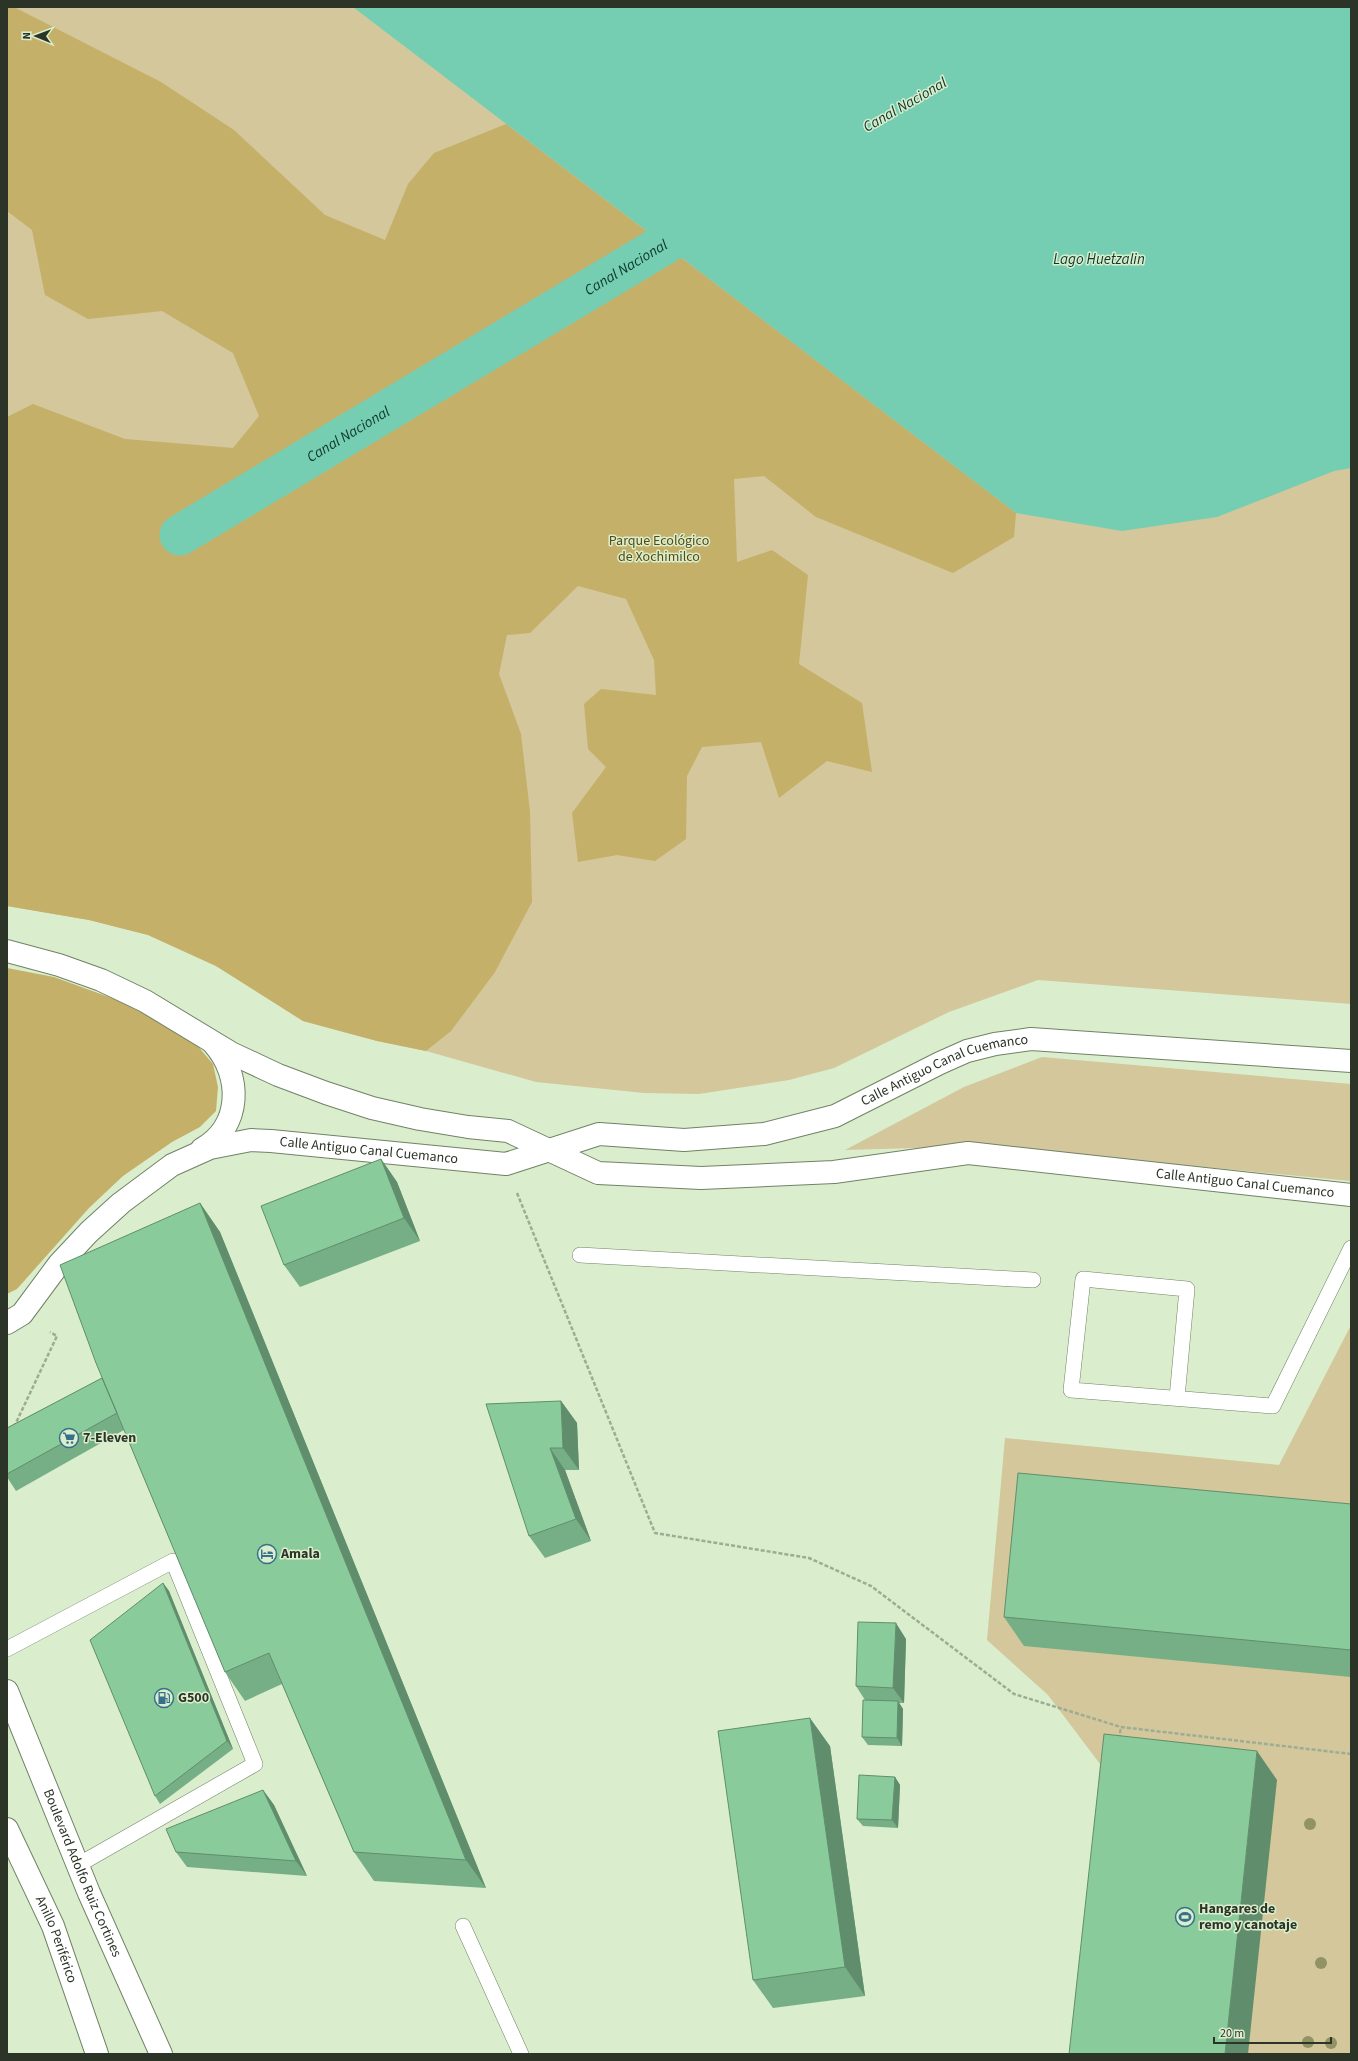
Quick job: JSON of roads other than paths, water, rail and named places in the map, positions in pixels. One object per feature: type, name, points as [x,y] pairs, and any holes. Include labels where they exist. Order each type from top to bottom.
[{"type":"main road","name":"Calle Antiguo Canal Cuemanco","points":[[7,952],[59,965],[101,980],[145,1001],[231,1053],[278,1075],[372,1108],[420,1119],[468,1127],[508,1131],[598,1174],[701,1178],[834,1172],[968,1153],[1351,1195]]},
{"type":"main road","name":"Calle Antiguo Canal Cuemanco","points":[[190,1155],[230,1143],[251,1140],[506,1164],[599,1134],[684,1140],[726,1139],[764,1134],[835,1116],[940,1063],[967,1052],[995,1044],[1031,1039],[1351,1061]]},
{"type":"main road","name":"Calle Antiguo Canal Cuemanco","points":[[7,1323],[22,1314],[59,1264],[121,1203],[161,1173],[204,1148],[217,1137],[226,1124],[232,1110],[234,1094],[232,1076],[226,1060],[212,1041]]},
{"type":"main road","name":"Boulevard Adolfo Ruiz Cortines","points":[[7,1691],[78,1865],[161,2054]]},
{"type":"main road","name":"Anillo Periférico","points":[[7,1829],[53,1926],[97,2054]]},
{"type":"lane","points":[[1177,1398],[1187,1289],[1083,1280],[1071,1390],[1273,1406],[1351,1248]]},
{"type":"lane","points":[[580,1255],[1033,1280]]},
{"type":"lane","points":[[7,1650],[173,1561],[255,1764],[78,1865]]},
{"type":"lane","points":[[463,1926],[521,2054]]},
{"type":"water","name":"Lago Huetzalin","points":[[353,7],[1351,7],[1351,468],[1334,471],[1217,517],[1122,531],[1016,513]]},
{"type":"waterway","name":"Canal Nacional","points":[[180,535],[713,215]]},
{"type":"place","name":"7-Eleven","points":[[69,1438]]},
{"type":"place","name":"Amala","points":[[267,1554]]},
{"type":"place","name":"G500","points":[[164,1698]]},
{"type":"place","name":"Hangares de remo y canotaje","points":[[1185,1917]]},
{"type":"park label","name":"Parque Ecológico de Xochimilco","points":[[659,550]]}]
